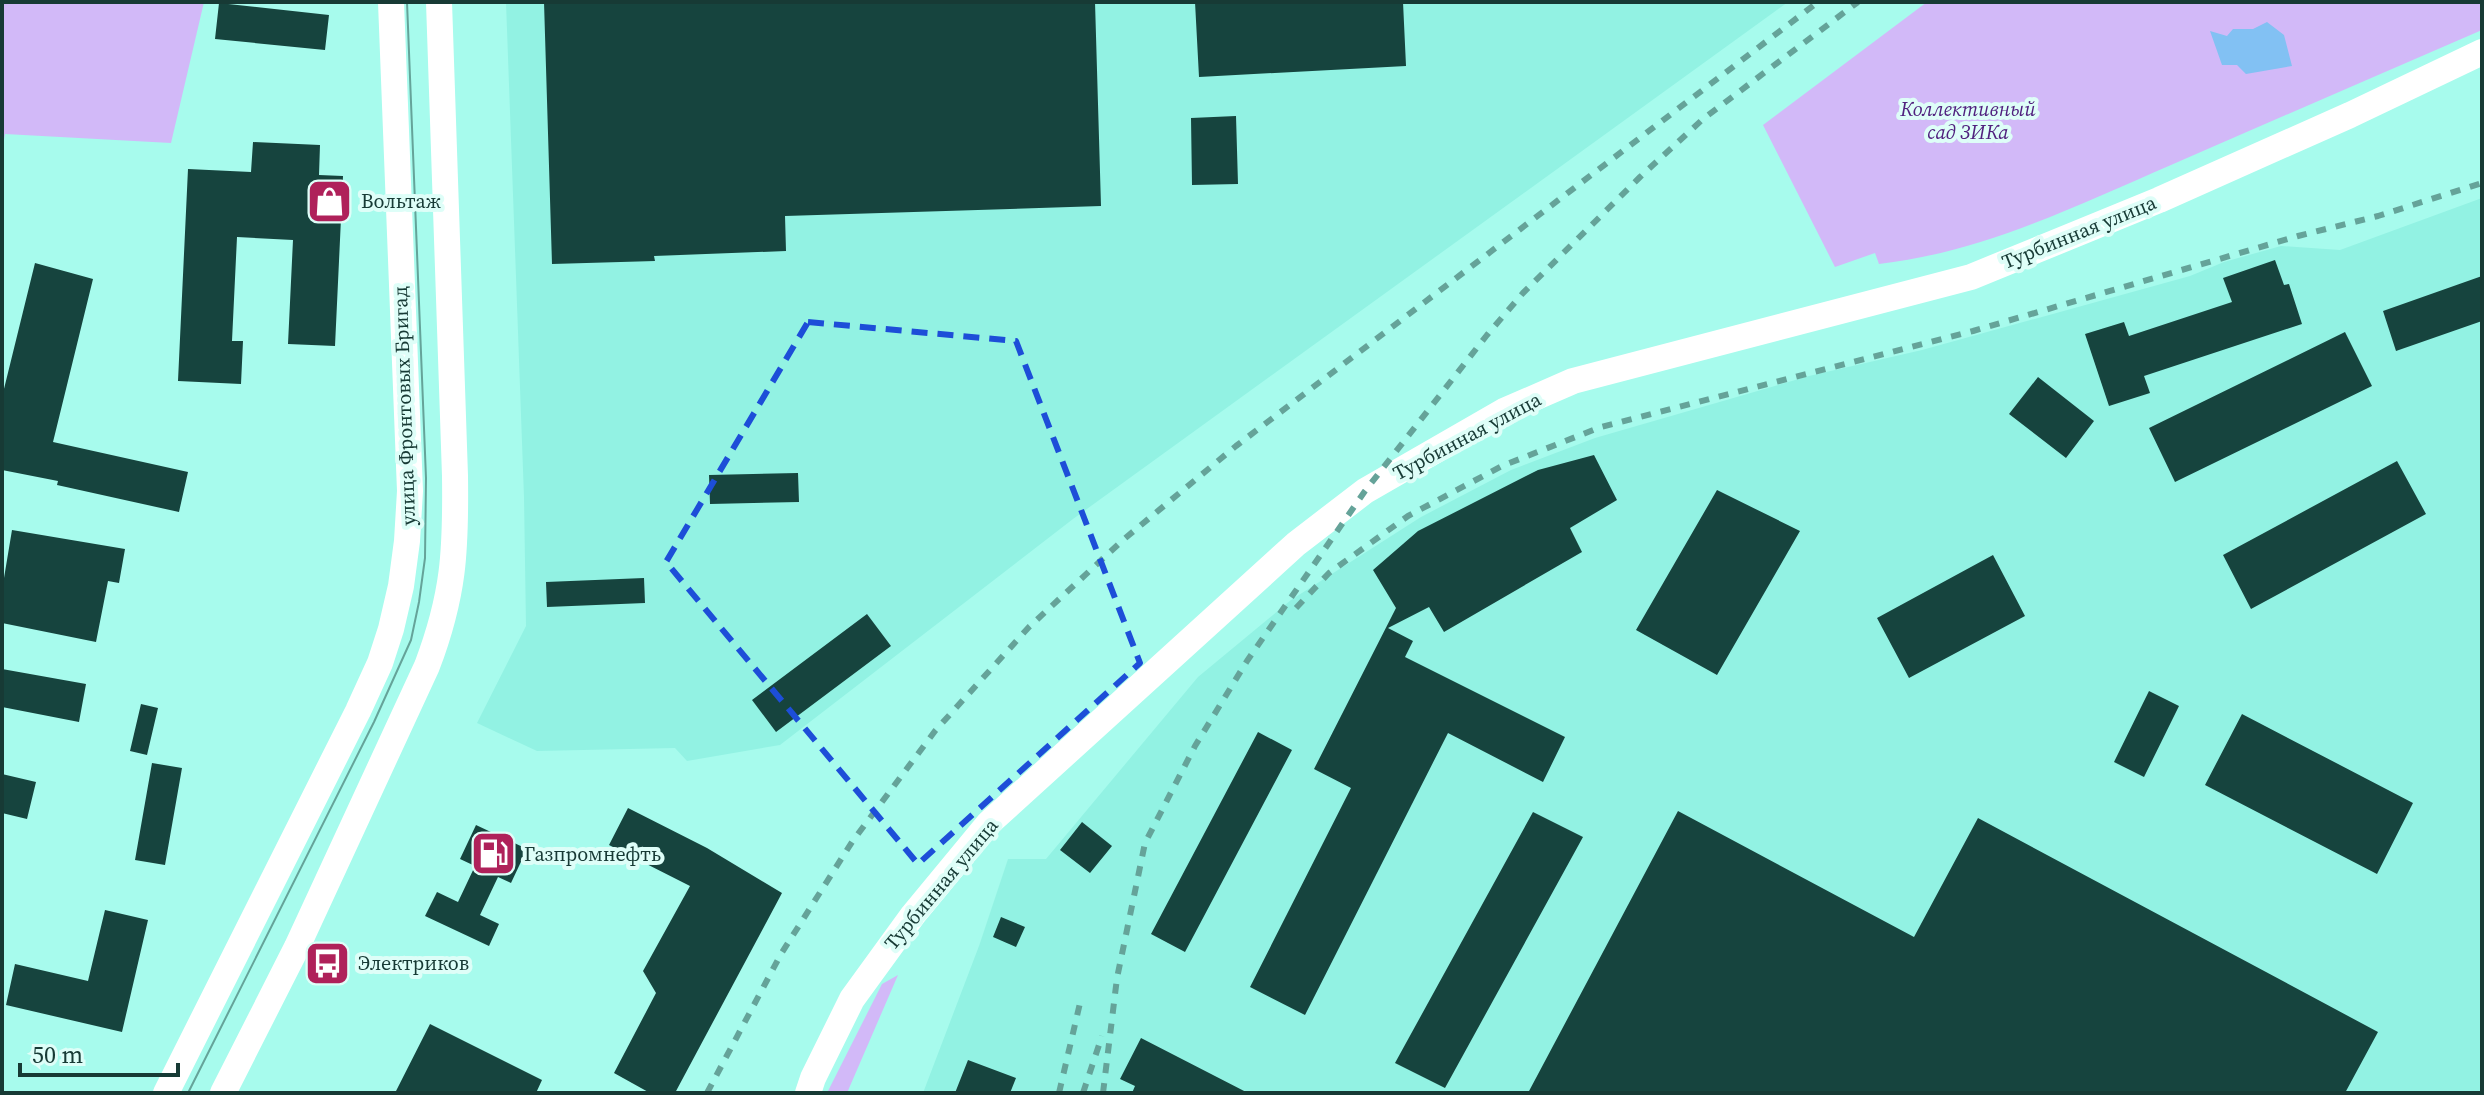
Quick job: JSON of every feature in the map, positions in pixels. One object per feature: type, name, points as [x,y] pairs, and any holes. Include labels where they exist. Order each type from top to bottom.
[{"type":"main road","name":"улица Фронтовых Бригад","points":[[166,1093],[358,711],[387,641],[401,586],[410,491],[391,2]]},
{"type":"main road","points":[[223,1093],[297,947],[427,666],[452,586],[456,536],[455,476],[439,2]]},
{"type":"main road","name":"Турбинная улица","points":[[808,1093],[852,999],[913,915],[989,823],[1296,544],[1365,491],[1504,411],[1573,381],[1971,277],[2186,188],[2482,52]]},
{"type":"highlighted area","points":[[808,322],[1016,341],[1140,663],[918,864],[666,562]]},
{"type":"shaded area","points":[[506,2],[1788,2],[1073,519],[780,745],[687,761],[675,748],[537,751],[477,723],[526,626]]},
{"type":"shaded area","points":[[2267,22],[2284,35],[2292,66],[2246,74],[2237,65],[2222,65],[2210,31],[2227,36],[2233,29],[2253,29]]},
{"type":"shaded area","points":[[2482,198],[2482,1093],[923,1093],[979,946],[1008,859],[1046,859],[1198,677],[1291,600],[1421,517],[1511,470],[1595,438],[1809,376],[1922,350],[2190,276],[2224,262],[2281,246],[2340,250]]},
{"type":"green space","points":[[2,2],[204,2],[171,143],[5,134],[2,150]]},
{"type":"green space","name":"Коллективный сад ЗИКа","points":[[1927,2],[2482,2],[2482,30],[2028,225],[1918,258],[1879,264],[1875,253],[1835,267],[1763,125]]},
{"type":"green space","points":[[898,975],[847,1093],[827,1093],[882,984]]},
{"type":"building","points":[[544,2],[1095,2],[1101,206],[785,216],[786,251],[654,256],[655,261],[552,264]]},
{"type":"building","points":[[1195,2],[1403,2],[1406,66],[1199,77]]},
{"type":"building","points":[[219,3],[329,15],[325,50],[215,39]]},
{"type":"building","points":[[1236,116],[1238,184],[1192,185],[1191,118]]},
{"type":"building","points":[[253,142],[320,145],[319,175],[343,176],[335,346],[288,344],[293,240],[237,237],[232,341],[243,341],[241,384],[178,381],[188,169],[251,172]]},
{"type":"building","points":[[2275,260],[2284,285],[2289,284],[2302,324],[2144,376],[2150,393],[2109,406],[2085,334],[2124,322],[2129,336],[2232,302],[2223,278]]},
{"type":"building","points":[[35,263],[93,279],[53,442],[188,472],[179,512],[2,470],[2,397]]},
{"type":"building","points":[[2482,276],[2482,321],[2396,351],[2383,311]]},
{"type":"building","points":[[2345,332],[2372,386],[2175,482],[2149,428]]},
{"type":"building","points":[[2038,377],[2094,421],[2066,458],[2009,414]]},
{"type":"building","points":[[1594,455],[1617,500],[1570,528],[1582,552],[1444,632],[1429,607],[1388,628],[1413,641],[1405,657],[1565,737],[1543,782],[1448,733],[1305,1015],[1250,987],[1351,788],[1314,769],[1396,608],[1373,570],[1418,531],[1538,470]]},
{"type":"building","points":[[2397,461],[2426,514],[2251,609],[2223,555]]},
{"type":"building","points":[[798,473],[799,502],[710,504],[709,475]]},
{"type":"building","points":[[1717,490],[1800,531],[1717,675],[1636,630]]},
{"type":"building","points":[[12,530],[125,549],[119,583],[108,581],[96,642],[2,623],[2,590]]},
{"type":"building","points":[[1993,555],[2025,616],[1909,678],[1877,618]]},
{"type":"building","points":[[644,578],[645,603],[547,607],[546,582]]},
{"type":"building","points":[[867,614],[891,646],[776,732],[752,700]]},
{"type":"building","points":[[2,669],[86,684],[79,722],[2,707]]},
{"type":"building","points":[[2149,691],[2179,706],[2144,777],[2114,762]]},
{"type":"building","points":[[141,704],[158,708],[147,755],[130,751]]},
{"type":"building","points":[[2242,714],[2413,803],[2377,874],[2205,785]]},
{"type":"building","points":[[1258,732],[1292,750],[1185,952],[1151,934]]},
{"type":"building","points":[[152,763],[182,768],[165,865],[135,860]]},
{"type":"building","points":[[2,774],[36,782],[27,819],[2,813]]},
{"type":"building","points":[[628,808],[707,848],[782,893],[675,1093],[650,1093],[614,1073],[656,993],[643,971],[690,886],[609,845]]},
{"type":"building","points":[[1678,811],[1914,937],[1978,818],[2378,1032],[2345,1093],[1528,1093]]},
{"type":"building","points":[[1533,812],[1583,837],[1445,1088],[1395,1063]]},
{"type":"building","points":[[1082,822],[1112,846],[1090,873],[1060,850]]},
{"type":"building","points":[[476,825],[527,849],[511,883],[498,877],[480,915],[499,924],[489,946],[425,916],[437,892],[458,902],[475,866],[460,859]]},
{"type":"building","points":[[105,910],[148,920],[122,1032],[6,1005],[15,964],[88,981]]},
{"type":"building","points":[[1001,917],[1025,927],[1016,947],[993,937]]},
{"type":"building","points":[[430,1024],[542,1080],[536,1093],[395,1093]]},
{"type":"building","points":[[1141,1038],[1248,1093],[1132,1093],[1135,1086],[1120,1079]]},
{"type":"building","points":[[968,1060],[1016,1078],[1010,1093],[955,1093]]},
{"type":"tram line","points":[[188,1093],[374,722],[411,640],[419,602],[425,558],[426,478],[407,2]]},
{"type":"railway","points":[[707,1093],[781,954],[852,842],[935,731],[1029,627],[1123,540],[1236,446],[1818,2]]},
{"type":"railway","points":[[1103,1093],[1117,978],[1145,843],[1195,746],[1247,661],[1365,491],[1523,293],[1703,119],[1858,2]]},
{"type":"railway","points":[[1296,608],[1329,573],[1408,516],[1502,466],[1601,427],[1973,331],[2298,236],[2378,216],[2482,183]]},
{"type":"railway","points":[[1059,1093],[1080,1003]]},
{"type":"railway","points":[[1083,1093],[1102,1036]]},
{"type":"place","name":"Вольтаж","points":[[330,201]]},
{"type":"place","name":"Газпромнефть","points":[[493,854]]},
{"type":"place","name":"Электриков","points":[[327,963]]}]
